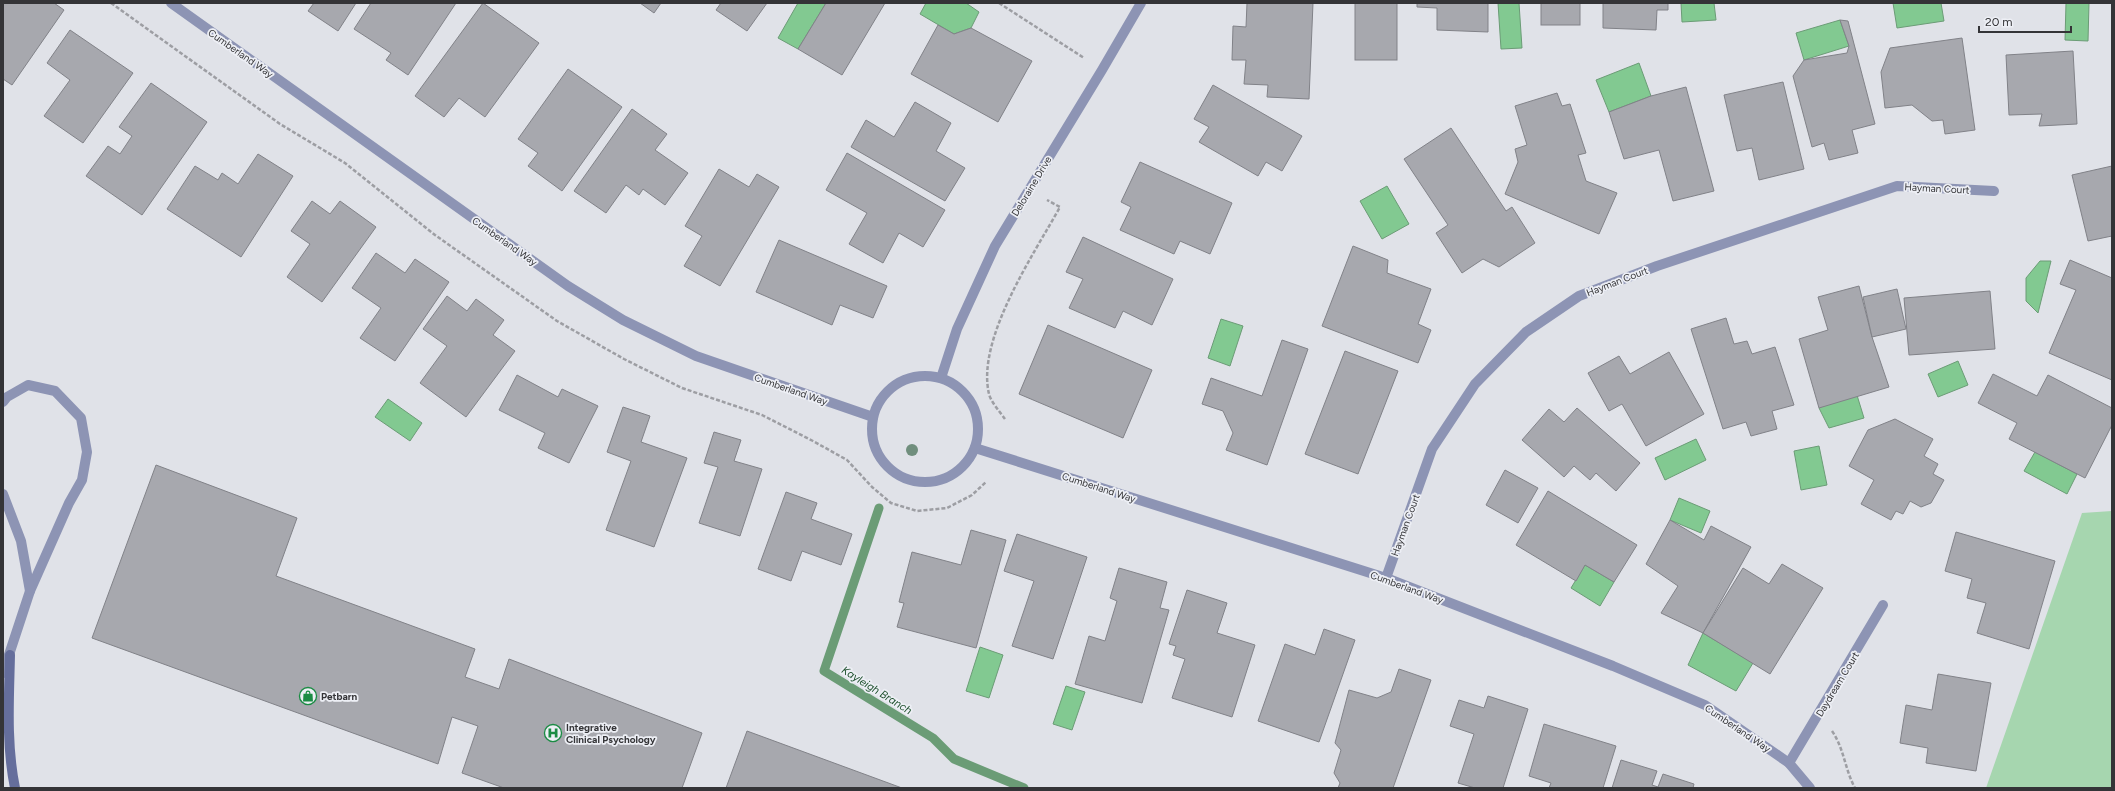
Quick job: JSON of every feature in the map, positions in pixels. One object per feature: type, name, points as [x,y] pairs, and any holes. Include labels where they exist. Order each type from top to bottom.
[{"type":"main road","points":[[10,655],[8,708],[11,769],[15,788]]},
{"type":"street","name":"Cumberland Way","points":[[171,3],[568,286],[623,320],[696,356],[873,417]]},
{"type":"street","name":"Deloraine Drive","points":[[941,378],[956,329],[992,253],[1141,3]]},
{"type":"street","name":"Hayman Court","points":[[1386,578],[1432,449],[1475,384],[1526,332],[1579,296],[1657,266],[1897,186],[1994,191]]},
{"type":"street","points":[[924,376],[941,378],[957,387],[969,399],[976,414],[978,431],[975,448],[966,463],[952,475],[936,481],[918,482],[901,476],[886,466],[876,451],[872,435],[873,417],[880,401],[891,387],[907,379],[924,376]]},
{"type":"street","points":[[3,402],[7,396],[28,385],[55,391],[81,418],[87,452],[82,480],[69,503],[30,591],[3,673]]},
{"type":"street","name":"Cumberland Way","points":[[975,448],[1386,578],[1613,666],[1705,705],[1789,763],[1810,788]]},
{"type":"street","points":[[3,494],[21,541],[30,591]]},
{"type":"street","name":"Daydream Court","points":[[1789,763],[1883,605]]},
{"type":"path","points":[[999,3],[1102,70]]},
{"type":"path","points":[[1005,419],[989,396],[986,377],[990,354],[1009,296],[1060,207],[1029,190]]},
{"type":"path","points":[[1816,719],[1829,728],[1838,740],[1844,762],[1854,788]]},
{"type":"shaded area","points":[[798,3],[826,3],[798,49],[778,38]]},
{"type":"shaded area","points":[[926,3],[966,3],[979,12],[971,28],[954,34],[920,14]]},
{"type":"shaded area","points":[[1498,3],[1519,3],[1522,48],[1501,49]]},
{"type":"shaded area","points":[[1681,3],[1714,3],[1716,20],[1682,22]]},
{"type":"shaded area","points":[[1893,3],[1941,3],[1944,21],[1897,28]]},
{"type":"shaded area","points":[[2066,3],[2089,3],[2088,41],[2065,40]]},
{"type":"shaded area","points":[[1840,20],[1849,46],[1804,60],[1796,33]]},
{"type":"shaded area","points":[[1639,63],[1651,96],[1609,112],[1596,80]]},
{"type":"shaded area","points":[[1387,186],[1409,224],[1382,239],[1360,201]]},
{"type":"shaded area","points":[[2040,261],[2051,261],[2038,313],[2026,301],[2026,278]]},
{"type":"shaded area","points":[[1221,319],[1243,326],[1230,366],[1208,358]]},
{"type":"shaded area","points":[[1958,361],[1968,385],[1938,397],[1928,374]]},
{"type":"shaded area","points":[[1856,392],[1864,418],[1829,428],[1819,408]]},
{"type":"shaded area","points":[[388,399],[422,423],[410,441],[375,417]]},
{"type":"shaded area","points":[[1696,439],[1706,460],[1665,480],[1655,458]]},
{"type":"shaded area","points":[[1819,446],[1827,485],[1801,490],[1794,451]]},
{"type":"shaded area","points":[[2035,452],[2077,474],[2067,494],[2024,471]]},
{"type":"shaded area","points":[[1679,498],[1710,511],[1701,533],[1670,520]]},
{"type":"shaded area","points":[[2112,511],[2112,788],[1986,788],[2082,513]]},
{"type":"shaded area","points":[[1585,565],[1614,582],[1600,606],[1571,588]]},
{"type":"shaded area","points":[[1703,633],[1753,663],[1736,691],[1688,665]]},
{"type":"shaded area","points":[[980,647],[1003,655],[989,698],[966,691]]},
{"type":"shaded area","points":[[1066,686],[1085,692],[1072,730],[1053,724]]},
{"type":"building","points":[[3,3],[54,3],[64,10],[12,85],[3,79]]},
{"type":"building","points":[[314,3],[356,3],[338,31],[308,11]]},
{"type":"building","points":[[371,3],[456,3],[408,75],[386,60],[391,53],[354,29]]},
{"type":"building","points":[[483,3],[539,43],[485,117],[459,98],[444,117],[415,96]]},
{"type":"building","points":[[640,3],[661,3],[654,13]]},
{"type":"building","points":[[721,3],[767,3],[747,31],[716,10]]},
{"type":"building","points":[[826,3],[885,3],[842,75],[798,49]]},
{"type":"building","points":[[1247,3],[1313,3],[1309,99],[1267,97],[1268,85],[1244,84],[1246,60],[1232,60],[1233,26],[1246,27]]},
{"type":"building","points":[[1355,3],[1397,3],[1397,60],[1355,60]]},
{"type":"building","points":[[1417,3],[1488,3],[1488,32],[1437,30],[1437,8],[1417,7]]},
{"type":"building","points":[[1541,3],[1580,3],[1580,25],[1541,25]]},
{"type":"building","points":[[1603,3],[1668,3],[1668,10],[1657,10],[1656,30],[1603,28]]},
{"type":"building","points":[[1840,20],[1848,21],[1875,124],[1852,130],[1858,153],[1829,160],[1824,143],[1812,147],[1793,76],[1804,60],[1847,53],[1849,46]]},
{"type":"building","points":[[938,25],[954,34],[971,28],[1032,61],[998,122],[911,74]]},
{"type":"building","points":[[70,30],[133,73],[83,143],[44,116],[70,80],[47,63]]},
{"type":"building","points":[[1962,38],[1975,130],[1945,134],[1943,120],[1932,121],[1912,105],[1885,108],[1881,72],[1890,48]]},
{"type":"building","points":[[2073,51],[2077,124],[2039,126],[2042,114],[2009,115],[2006,55]]},
{"type":"building","points":[[568,69],[622,107],[562,191],[528,166],[538,153],[518,139]]},
{"type":"building","points":[[1783,82],[1804,169],[1759,180],[1752,148],[1737,151],[1724,95]]},
{"type":"building","points":[[151,83],[207,122],[142,215],[86,176],[108,146],[120,154],[132,136],[119,127]]},
{"type":"building","points":[[1213,85],[1302,136],[1282,171],[1266,162],[1258,176],[1199,142],[1209,127],[1194,119]]},
{"type":"building","points":[[1686,87],[1714,191],[1673,201],[1659,150],[1624,159],[1609,112],[1651,96]]},
{"type":"building","points":[[1557,93],[1562,106],[1570,104],[1586,153],[1578,155],[1586,181],[1617,193],[1599,234],[1505,194],[1518,162],[1515,149],[1527,145],[1515,106]]},
{"type":"building","points":[[915,102],[951,123],[936,151],[965,168],[945,201],[851,147],[866,120],[894,137]]},
{"type":"building","points":[[632,109],[667,134],[655,150],[688,173],[665,205],[643,189],[639,195],[626,185],[606,213],[574,191]]},
{"type":"building","points":[[1451,128],[1506,211],[1512,207],[1535,243],[1499,267],[1483,259],[1462,273],[1436,233],[1448,225],[1404,159]]},
{"type":"building","points":[[847,153],[945,210],[923,247],[899,233],[883,263],[849,244],[867,213],[826,190]]},
{"type":"building","points":[[258,154],[293,176],[241,257],[167,209],[195,166],[218,180],[222,173],[238,184]]},
{"type":"building","points":[[1140,162],[1232,203],[1210,254],[1180,241],[1174,254],[1120,230],[1131,207],[1121,202]]},
{"type":"building","points":[[2112,166],[2112,236],[2088,241],[2072,175]]},
{"type":"building","points":[[719,169],[749,187],[757,174],[779,187],[720,286],[684,266],[702,236],[685,226]]},
{"type":"building","points":[[312,201],[330,214],[340,201],[376,227],[322,302],[287,277],[310,244],[291,231]]},
{"type":"building","points":[[1083,237],[1173,279],[1152,325],[1123,311],[1115,328],[1069,308],[1083,279],[1066,272]]},
{"type":"building","points":[[779,240],[887,286],[873,318],[840,305],[832,325],[756,292]]},
{"type":"building","points":[[1353,246],[1388,260],[1387,273],[1431,289],[1418,324],[1431,330],[1418,363],[1322,326]]},
{"type":"building","points":[[376,253],[405,273],[415,259],[449,282],[395,361],[360,338],[381,308],[352,288]]},
{"type":"building","points":[[2070,260],[2112,278],[2112,380],[2049,353],[2076,290],[2060,284]]},
{"type":"building","points":[[1859,286],[1872,337],[1889,387],[1819,408],[1799,339],[1828,330],[1818,297]]},
{"type":"building","points":[[1897,289],[1906,329],[1872,337],[1863,297]]},
{"type":"building","points":[[1990,291],[1995,349],[1909,355],[1904,298]]},
{"type":"building","points":[[447,296],[467,311],[476,299],[504,320],[493,335],[515,351],[466,417],[420,383],[447,346],[423,329]]},
{"type":"building","points":[[1726,318],[1734,344],[1747,341],[1752,354],[1775,347],[1794,405],[1772,411],[1777,429],[1751,436],[1746,422],[1723,429],[1691,329]]},
{"type":"building","points":[[1048,325],[1152,370],[1123,438],[1019,394]]},
{"type":"building","points":[[1282,340],[1308,349],[1267,465],[1226,450],[1233,433],[1223,411],[1202,404],[1211,378],[1262,396]]},
{"type":"building","points":[[1345,351],[1398,371],[1358,474],[1305,454]]},
{"type":"building","points":[[1669,352],[1704,414],[1646,446],[1622,404],[1609,411],[1588,373],[1619,356],[1630,374]]},
{"type":"building","points":[[1993,374],[2037,396],[2048,375],[2112,408],[2112,425],[2085,478],[2009,439],[2017,423],[1978,403]]},
{"type":"building","points":[[517,375],[558,397],[562,389],[598,406],[569,463],[538,448],[545,433],[499,410]]},
{"type":"building","points":[[623,407],[650,416],[641,442],[687,458],[654,547],[606,530],[631,461],[607,452]]},
{"type":"building","points":[[1577,408],[1640,463],[1616,491],[1596,473],[1590,480],[1574,466],[1564,477],[1522,440],[1549,409],[1564,422]]},
{"type":"building","points":[[1895,419],[1933,439],[1924,456],[1938,464],[1933,474],[1944,480],[1931,503],[1921,507],[1910,501],[1903,514],[1896,511],[1891,520],[1861,504],[1874,480],[1849,466],[1868,430]]},
{"type":"building","points":[[714,432],[741,440],[734,461],[762,469],[740,536],[699,523],[718,467],[704,463]]},
{"type":"building","points":[[156,465],[297,518],[276,576],[475,649],[465,677],[499,689],[509,659],[702,733],[682,788],[504,788],[462,773],[478,726],[452,717],[438,764],[92,638]]},
{"type":"building","points":[[1505,470],[1538,488],[1518,523],[1486,505]]},
{"type":"building","points":[[1548,491],[1637,545],[1614,582],[1585,565],[1576,581],[1516,545]]},
{"type":"building","points":[[786,492],[817,503],[811,519],[852,534],[841,565],[802,551],[791,581],[758,569]]},
{"type":"building","points":[[1670,520],[1704,540],[1711,526],[1751,547],[1703,633],[1661,613],[1678,586],[1646,564]]},
{"type":"building","points":[[971,530],[1006,540],[976,648],[897,627],[904,603],[899,602],[912,552],[961,565]]},
{"type":"building","points":[[1956,532],[2055,561],[2029,649],[1977,633],[1986,603],[1967,598],[1972,579],[1945,571]]},
{"type":"building","points":[[1017,534],[1087,557],[1053,659],[1012,646],[1034,581],[1004,571]]},
{"type":"building","points":[[1782,564],[1823,588],[1770,674],[1703,633],[1743,568],[1769,584]]},
{"type":"building","points":[[1119,568],[1167,582],[1160,608],[1169,610],[1142,703],[1075,684],[1089,636],[1105,641],[1117,601],[1110,598]]},
{"type":"building","points":[[1187,590],[1227,603],[1217,633],[1255,645],[1232,717],[1172,698],[1185,659],[1173,655],[1176,646],[1169,644]]},
{"type":"building","points":[[1324,629],[1355,640],[1319,742],[1258,721],[1285,644],[1315,655]]},
{"type":"building","points":[[1399,669],[1431,680],[1393,788],[1338,788],[1340,783],[1334,773],[1341,750],[1335,743],[1349,690],[1377,698],[1391,692]]},
{"type":"building","points":[[1938,674],[1991,683],[1976,771],[1926,763],[1928,748],[1900,743],[1906,705],[1932,710]]},
{"type":"building","points":[[1488,696],[1528,709],[1503,788],[1475,788],[1458,783],[1474,734],[1450,726],[1459,700],[1484,708]]},
{"type":"building","points":[[1544,724],[1616,746],[1603,788],[1549,788],[1551,783],[1529,776]]},
{"type":"building","points":[[747,731],[902,788],[726,788]]},
{"type":"building","points":[[1621,760],[1657,771],[1652,785],[1658,787],[1663,774],[1694,784],[1693,788],[1612,788]]},
{"type":"waterway","name":"Kayleigh Branch","points":[[879,508],[824,671],[933,738],[954,759],[1024,788]]},
{"type":"place","name":"Petbarn","points":[[308,696]]},
{"type":"place","name":"Integrative Clinical Psychology","points":[[553,733]]}]
